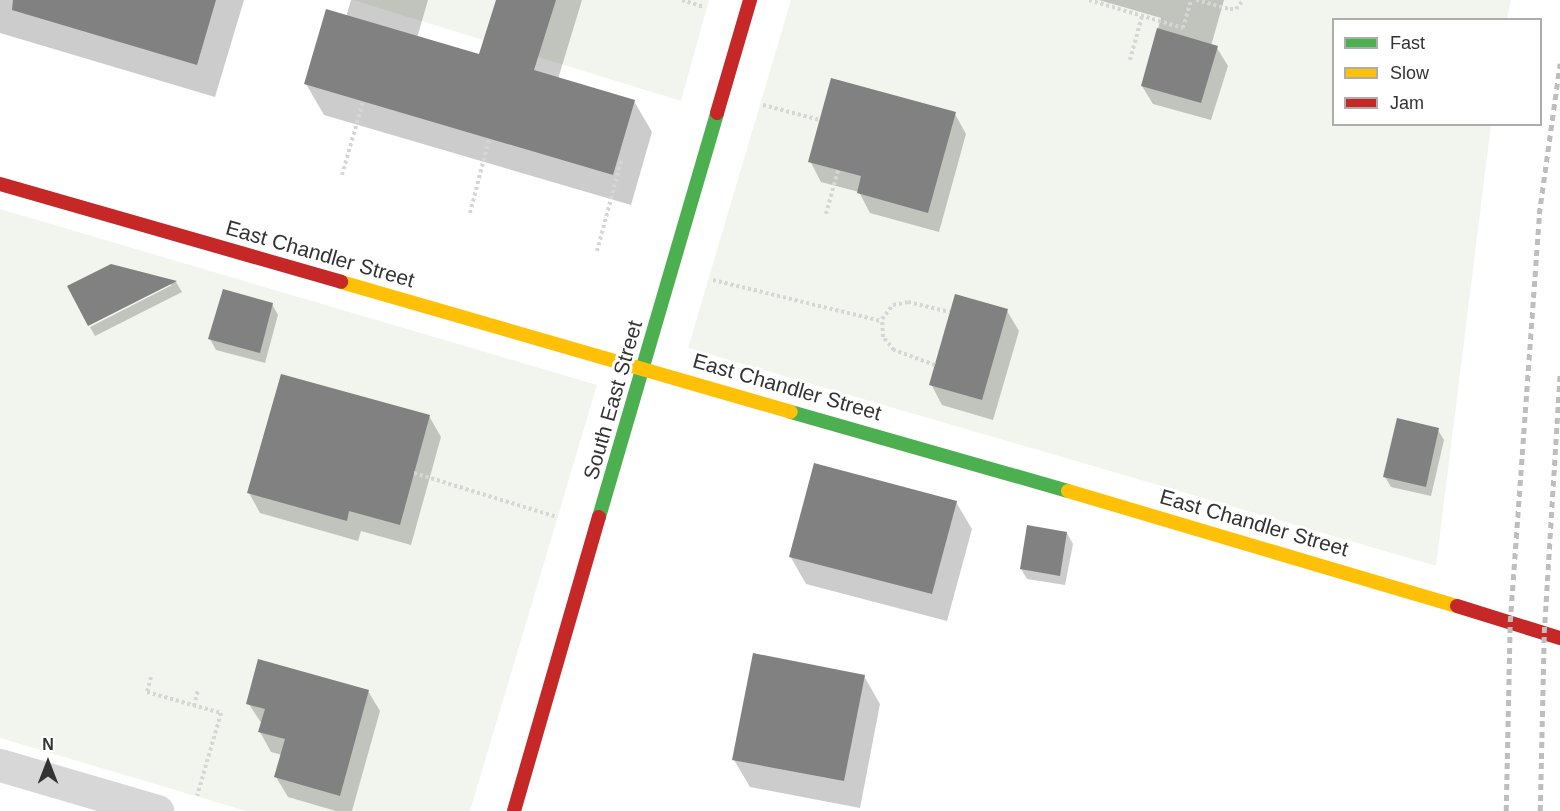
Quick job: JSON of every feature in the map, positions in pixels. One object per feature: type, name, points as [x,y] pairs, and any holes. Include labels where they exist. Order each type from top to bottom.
[{"type":"street","name":"South East Street","points":[[514,811],[750,0]]},
{"type":"street","name":"East Chandler Street","points":[[0,184],[1296,557],[1560,638]]},
{"type":"street","points":[[0,765],[157,811]]},
{"type":"path","points":[[682,0],[714,10]]},
{"type":"path","points":[[1089,0],[1183,28],[1191,0]]},
{"type":"path","points":[[1196,0],[1236,9],[1244,0]]},
{"type":"path","points":[[1130,60],[1142,16]]},
{"type":"path","points":[[342,175],[363,102]]},
{"type":"path","points":[[753,102],[820,120]]},
{"type":"path","points":[[470,213],[489,139]]},
{"type":"path","points":[[597,251],[622,158]]},
{"type":"path","points":[[826,214],[838,170]]},
{"type":"path","points":[[703,278],[881,321]]},
{"type":"path","points":[[935,365],[894,350],[883,337],[881,321],[888,309],[900,303],[950,312]]},
{"type":"path","points":[[414,473],[564,520]]},
{"type":"path","points":[[152,677],[147,692],[221,713],[196,800]]},
{"type":"path","points":[[194,705],[198,690]]},
{"type":"shaded area","points":[[353,0],[709,0],[681,101]]},
{"type":"shaded area","points":[[791,0],[1511,0],[1507,18],[1332,18],[1332,126],[1491,126],[1436,566],[688,348]]},
{"type":"shaded area","points":[[0,209],[597,385],[470,811],[246,811],[0,738]]},
{"type":"building","points":[[13,0],[216,0],[197,65],[12,10]]},
{"type":"building","points":[[496,0],[556,0],[534,70],[635,100],[613,175],[304,84],[326,9],[479,54]]},
{"type":"building","points":[[1157,28],[1218,46],[1201,103],[1141,86]]},
{"type":"building","points":[[831,78],[956,112],[928,213],[857,193],[861,176],[808,162]]},
{"type":"building","points":[[111,264],[177,281],[88,326],[67,286]]},
{"type":"building","points":[[223,289],[273,303],[260,353],[208,339]]},
{"type":"building","points":[[955,294],[1008,309],[982,400],[929,385]]},
{"type":"building","points":[[281,374],[430,415],[400,525],[349,511],[347,521],[247,493]]},
{"type":"building","points":[[1397,418],[1439,428],[1426,487],[1383,477]]},
{"type":"building","points":[[814,463],[957,501],[932,594],[789,557]]},
{"type":"building","points":[[1027,525],[1067,532],[1060,576],[1020,569]]},
{"type":"building","points":[[753,653],[865,675],[844,781],[732,760]]},
{"type":"building","points":[[258,659],[369,690],[340,796],[274,777],[285,739],[258,732],[265,709],[246,704]]},
{"type":"railway","points":[[1506,811],[1510,622],[1539,214],[1560,63]]},
{"type":"railway","points":[[1540,811],[1544,633],[1560,375]]},
{"type":"traffic: fast","points":[[599,517],[717,113]]},
{"type":"traffic: fast","points":[[791,412],[1068,491]]},
{"type":"traffic: slow","points":[[341,282],[791,412]]},
{"type":"traffic: slow","points":[[1068,491],[1457,606]]},
{"type":"traffic: jam","points":[[717,113],[750,0]]},
{"type":"traffic: jam","points":[[0,184],[341,282]]},
{"type":"traffic: jam","points":[[514,811],[599,517]]},
{"type":"traffic: jam","points":[[1457,606],[1560,638]]}]
